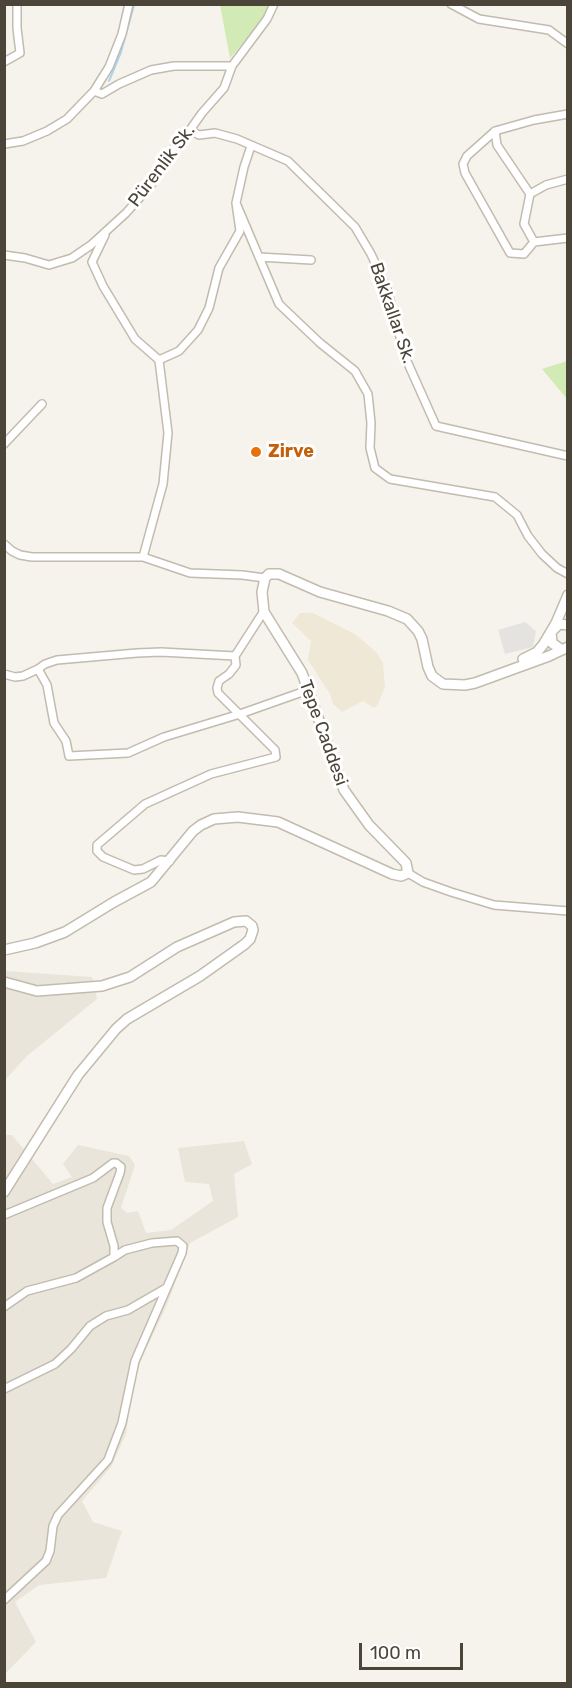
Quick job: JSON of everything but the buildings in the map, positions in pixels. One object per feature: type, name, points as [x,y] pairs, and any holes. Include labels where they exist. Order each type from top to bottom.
[{"type":"street","points":[[4,62],[20,53],[16,28],[17,4]]},
{"type":"street","points":[[4,144],[23,141],[47,131],[67,119],[94,91],[109,67],[122,34],[129,4]]},
{"type":"street","name":"Pürenlik Sk.","points":[[4,255],[49,265],[72,258],[91,245],[151,185],[167,156],[224,88],[232,66],[267,19],[274,4]]},
{"type":"street","points":[[451,4],[479,19],[549,30],[567,44]]},
{"type":"street","points":[[94,91],[102,94],[151,70],[174,66],[232,66]]},
{"type":"street","points":[[567,114],[495,131],[467,156],[464,164],[465,173],[510,253],[524,254],[534,242],[567,238]]},
{"type":"street","name":"Bakkallar Sk.","points":[[190,130],[200,135],[215,133],[237,139],[288,161],[355,227],[371,254],[387,289],[406,359],[436,426],[567,456]]},
{"type":"street","points":[[495,131],[497,145],[530,194],[524,224],[534,242]]},
{"type":"street","points":[[159,360],[179,351],[198,330],[209,308],[219,268],[240,231],[236,203],[251,146]]},
{"type":"street","points":[[530,194],[546,185],[567,179]]},
{"type":"street","points":[[236,203],[279,304],[320,343],[355,371],[368,394],[371,423],[370,448],[375,468],[390,479],[495,497],[517,515],[528,536],[542,554],[556,568],[567,574]]},
{"type":"street","points":[[107,230],[92,262],[103,286],[135,339],[159,360],[168,433],[163,484],[143,556]]},
{"type":"street","points":[[259,257],[311,260]]},
{"type":"street","points":[[4,444],[42,404]]},
{"type":"street","points":[[4,544],[20,555],[42,558],[143,556],[190,573],[266,578],[274,573],[279,574],[320,591],[407,619],[422,639],[432,676],[443,684],[475,683],[565,648]]},
{"type":"street","points":[[170,861],[161,860],[143,869],[134,870],[103,857],[97,851],[97,845],[145,804],[211,774],[276,758],[275,750],[218,693],[217,688],[219,681],[236,665],[235,656],[264,611],[262,592],[266,578]]},
{"type":"street","points":[[456,685],[531,656],[543,645],[551,632],[567,595]]},
{"type":"street","name":"Tepe Caddesi","points":[[264,611],[294,658],[344,790],[369,825],[406,863],[408,873]]},
{"type":"street","points":[[551,632],[559,624],[567,625]]},
{"type":"street","points":[[551,632],[552,643],[565,648]]},
{"type":"street","points":[[4,674],[23,676],[57,660],[149,652],[235,656]]},
{"type":"street","points":[[38,669],[47,685],[52,718],[66,741],[69,756],[128,753],[164,737],[308,690]]},
{"type":"street","points":[[4,950],[35,943],[65,932],[151,882],[193,831],[214,819],[246,817],[267,819],[289,825],[392,874],[401,876],[408,873],[423,882],[486,903],[567,911]]},
{"type":"street","points":[[4,982],[38,991],[102,986],[130,977],[177,947],[234,922],[246,921],[253,930],[250,939],[245,944],[170,995],[127,1019],[116,1029],[78,1075],[4,1192]]},
{"type":"street","points":[[4,1215],[87,1181],[113,1163],[117,1163],[121,1170],[109,1201],[107,1215],[114,1257]]},
{"type":"street","points":[[4,1307],[27,1291],[76,1278],[125,1250],[143,1245],[180,1242],[183,1249],[135,1361],[122,1423],[108,1460],[58,1515],[53,1526],[50,1551],[46,1561],[4,1600]]},
{"type":"street","points":[[4,1389],[55,1364],[72,1349],[90,1326],[106,1316],[128,1310],[166,1288]]},
{"type":"shaded area","points":[[300,613],[313,613],[355,634],[376,652],[383,663],[385,687],[374,708],[363,701],[342,712],[333,704],[330,694],[308,660],[311,641],[292,623]]},
{"type":"shaded area","points":[[525,622],[536,631],[533,647],[505,654],[498,630]]},
{"type":"shaded area","points":[[5,971],[92,977],[97,999],[27,1056],[5,1080]]},
{"type":"shaded area","points":[[5,1135],[12,1135],[53,1184],[72,1177],[63,1164],[78,1145],[129,1156],[135,1165],[121,1208],[127,1213],[138,1211],[146,1233],[171,1230],[213,1201],[209,1184],[185,1182],[178,1148],[244,1141],[252,1164],[234,1174],[238,1217],[190,1243],[167,1305],[141,1360],[133,1383],[126,1434],[111,1467],[82,1501],[93,1522],[122,1531],[106,1578],[39,1585],[15,1602],[36,1642],[5,1674]]},
{"type":"green space","points":[[220,5],[272,5],[265,18],[230,58]]},
{"type":"green space","points":[[568,361],[567,399],[542,369]]},
{"type":"waterway","points":[[109,81],[121,52],[134,5]]},
{"type":"place","name":"Zirve","points":[[256,452]]}]
